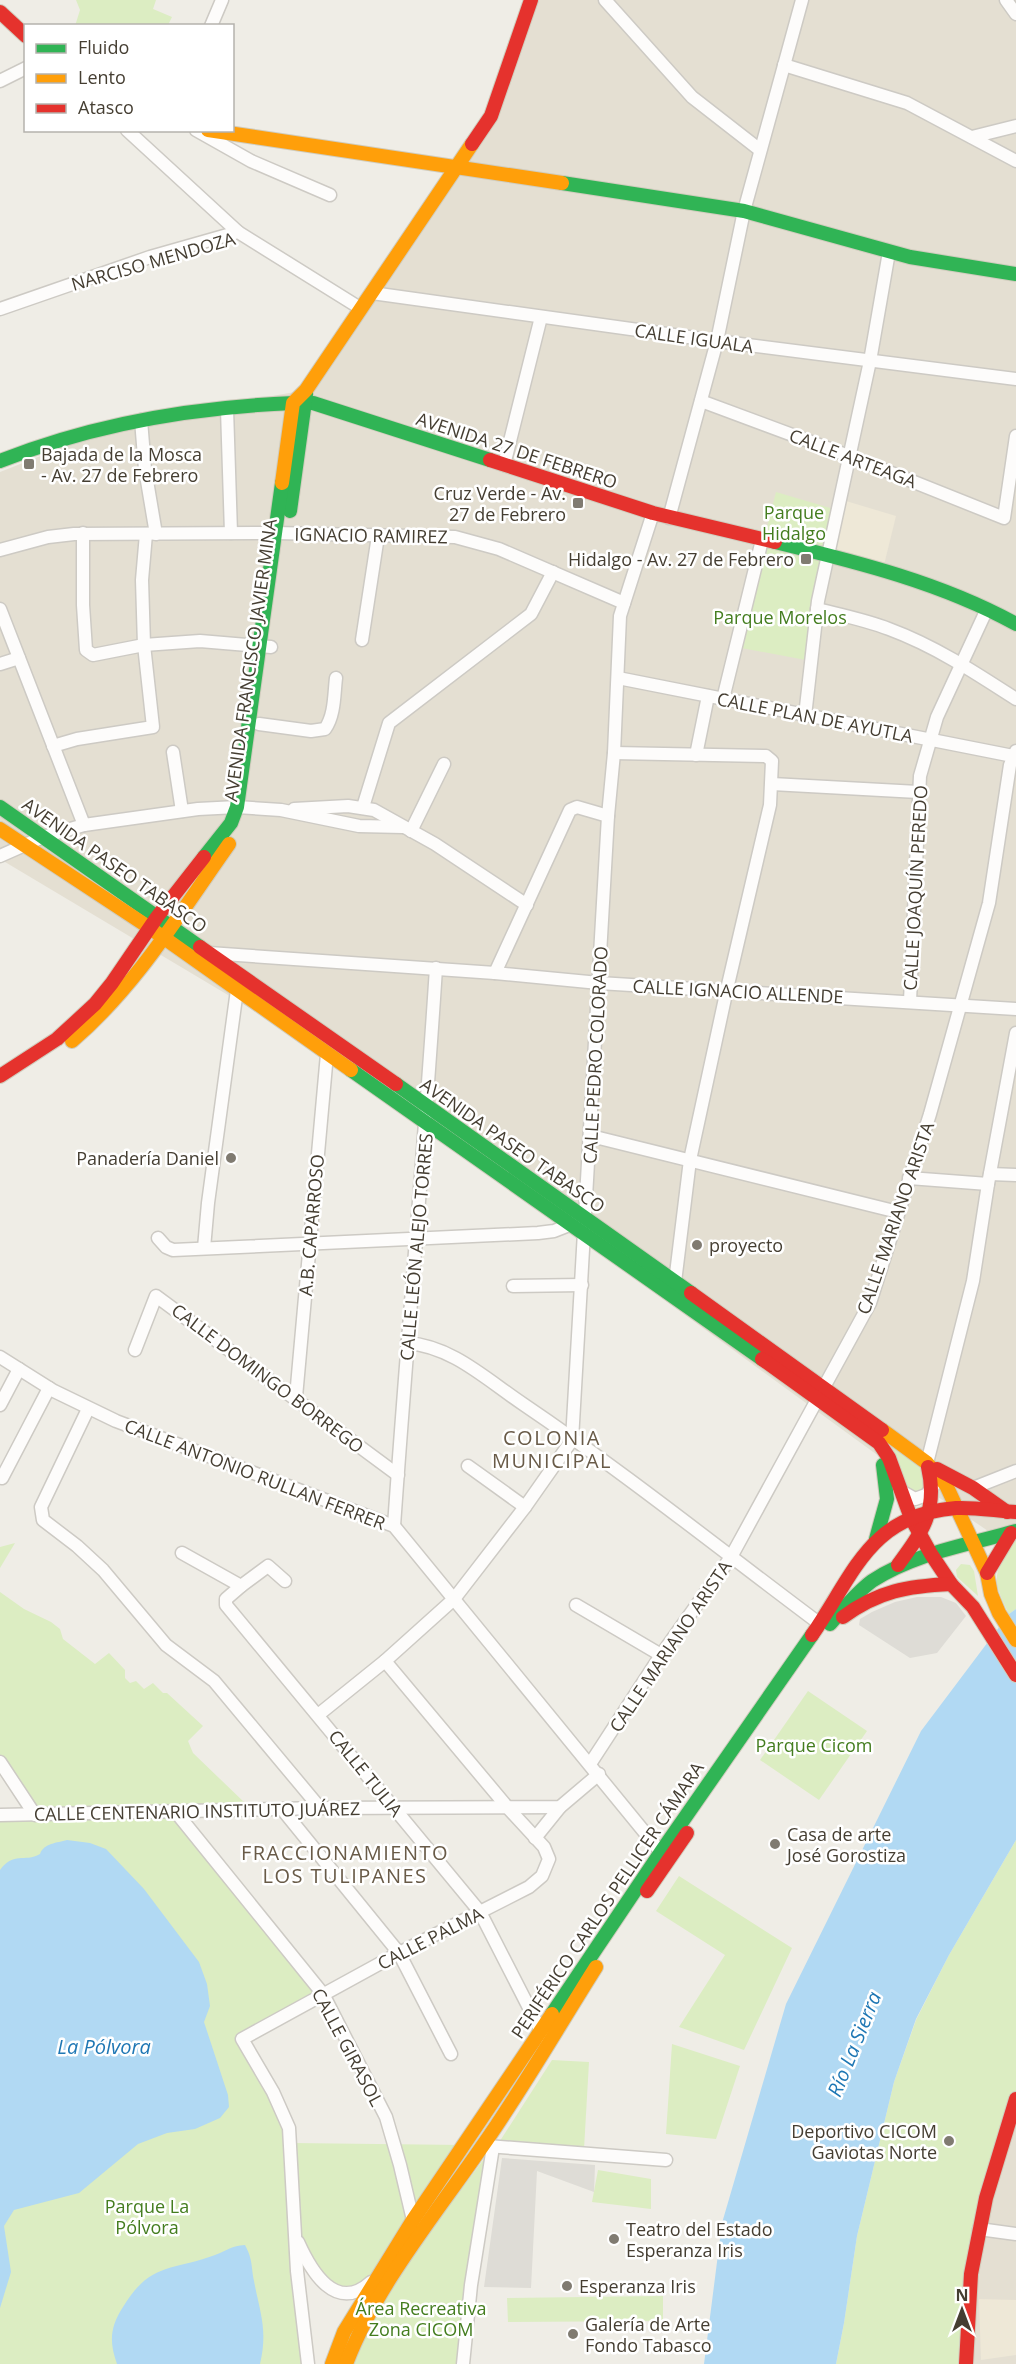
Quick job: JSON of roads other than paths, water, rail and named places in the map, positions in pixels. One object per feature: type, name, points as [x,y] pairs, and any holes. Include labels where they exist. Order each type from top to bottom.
[{"type":"main road","name":"AVENIDA FRANCISCO JAVIER MINA","points":[[0,1088],[57,1052],[96,1020],[125,991],[240,829],[302,398],[360,308],[475,142],[497,102],[531,0]]},
{"type":"main road","points":[[0,12],[24,34]]},
{"type":"main road","points":[[221,132],[744,211],[889,252],[929,261],[1016,273]]},
{"type":"main road","name":"AVENIDA 27 DE FEBRERO","points":[[0,461],[66,437],[141,420],[302,398],[669,518],[828,555],[930,586],[987,609],[1016,624]]},
{"type":"main road","name":"AVENIDA FRANCISCO JAVIER MINA","points":[[0,1076],[44,1048],[79,1020],[112,983],[154,922],[242,808],[259,724],[266,646]]},
{"type":"main road","name":"AVENIDA PASEO TABASCO","points":[[0,807],[167,932],[237,990],[585,1235],[927,1463],[946,1485],[958,1508],[987,1573],[991,1594],[999,1613],[1016,1640]]},
{"type":"main road","name":"AVENIDA PASEO TABASCO","points":[[0,829],[24,846],[154,922]]},
{"type":"main road","name":"AVENIDA PASEO TABASCO","points":[[167,932],[209,953],[586,1218],[675,1282],[821,1393],[879,1443],[889,1458],[911,1518],[931,1554],[951,1584],[973,1606],[1016,1675]]},
{"type":"main road","points":[[876,1540],[887,1499],[887,1483],[879,1443]]},
{"type":"main road","points":[[898,1565],[920,1535],[931,1512],[934,1485],[927,1463]]},
{"type":"main road","points":[[927,1463],[1012,1513]]},
{"type":"main road","name":"PERIFÉRICO CARLOS PELLICER CÁMARA","points":[[346,2364],[355,2340],[415,2241],[488,2146],[588,1978],[665,1856],[820,1624],[847,1578],[876,1540],[889,1529],[911,1518],[931,1512],[958,1508],[1012,1513]]},
{"type":"main road","points":[[987,1573],[1013,1532]]},
{"type":"main road","name":"PERIFÉRICO CARLOS PELLICER CÁMARA","points":[[332,2364],[344,2331],[377,2276],[540,2029],[832,1622],[858,1591],[898,1565],[1013,1532]]},
{"type":"main road","points":[[812,1651],[845,1616],[874,1597],[908,1586],[951,1584]]},
{"type":"main road","points":[[966,2364],[971,2274],[986,2198],[1016,2099]]},
{"type":"street","points":[[212,24],[222,0]]},
{"type":"street","points":[[605,0],[692,97],[760,150]]},
{"type":"street","points":[[669,518],[717,341],[744,211],[802,0]]},
{"type":"street","points":[[1006,0],[1016,14]]},
{"type":"street","points":[[784,65],[907,103],[1016,161]]},
{"type":"street","points":[[0,81],[24,69]]},
{"type":"street","points":[[972,137],[1016,126]]},
{"type":"street","points":[[129,132],[238,232]]},
{"type":"street","points":[[199,132],[250,161],[330,195]]},
{"type":"street","name":"NARCISO MENDOZA","points":[[0,309],[150,257],[238,232],[360,308]]},
{"type":"street","points":[[805,716],[817,609],[870,361],[889,252]]},
{"type":"street","name":"CALLE IGUALA","points":[[372,293],[717,341],[1016,379]]},
{"type":"street","points":[[504,465],[541,316]]},
{"type":"street","name":"CALLE ARTEAGA","points":[[701,401],[849,456],[1004,518],[1016,436]]},
{"type":"street","points":[[227,409],[231,533]]},
{"type":"street","points":[[53,746],[77,739],[153,727],[144,645],[142,580],[151,534],[141,420]]},
{"type":"street","name":"CALLE PEDRO COLORADO","points":[[318,1716],[385,1661],[454,1599],[525,1507],[569,1447],[573,1437],[608,816],[614,753],[619,623],[653,513]]},
{"type":"street","points":[[83,533],[83,604],[86,650],[89,653],[200,640],[266,646]]},
{"type":"street","name":"IGNACIO RAMIREZ","points":[[0,550],[48,537],[83,533],[445,536],[473,540],[499,549],[624,603]]},
{"type":"street","points":[[362,640],[378,536]]},
{"type":"street","points":[[723,699],[762,540]]},
{"type":"street","points":[[363,807],[389,723],[531,614],[553,572]]},
{"type":"street","points":[[0,609],[84,825]]},
{"type":"street","points":[[817,609],[887,628],[961,664],[1016,699]]},
{"type":"street","name":"CALLE JOAQUÍN PEREDO","points":[[910,1001],[918,792],[930,739],[987,609]]},
{"type":"street","points":[[0,664],[19,658]]},
{"type":"street","points":[[259,724],[311,731],[325,729],[332,711],[336,678]]},
{"type":"street","name":"CALLE PLAN DE AYUTLA","points":[[618,678],[805,716],[1015,754]]},
{"type":"street","points":[[696,755],[708,696]]},
{"type":"street","points":[[173,752],[182,810]]},
{"type":"street","points":[[614,753],[767,757],[772,762],[772,784],[766,825],[690,1160],[675,1282]]},
{"type":"street","name":"CALLE MARIANO ARISTA","points":[[590,1764],[661,1655],[731,1557],[870,1303],[961,1005],[989,903],[1002,815],[1015,754]]},
{"type":"street","points":[[407,829],[444,764]]},
{"type":"street","points":[[772,784],[918,792]]},
{"type":"street","points":[[281,810],[318,806],[363,807],[380,812],[435,844],[527,905]]},
{"type":"street","points":[[495,972],[570,810],[577,807],[608,816]]},
{"type":"street","points":[[0,856],[43,837],[84,825],[182,810],[242,808],[281,810],[359,826],[407,829]]},
{"type":"street","points":[[1002,815],[1016,818]]},
{"type":"street","name":"CALLE IGNACIO ALLENDE","points":[[209,953],[495,972],[599,983],[727,989],[1016,1009]]},
{"type":"street","name":"CALLE LEÓN ALEJO TORRES","points":[[394,1526],[436,968]]},
{"type":"street","points":[[204,1248],[237,990]]},
{"type":"street","points":[[927,1463],[973,1281],[1016,1033]]},
{"type":"street","name":"A.B. CAPARROSO","points":[[296,1397],[327,1053]]},
{"type":"street","points":[[591,1136],[898,1212]]},
{"type":"street","points":[[909,1178],[989,1179],[1016,1175]]},
{"type":"street","points":[[158,1238],[170,1249],[417,1240],[538,1233],[586,1218]]},
{"type":"street","points":[[513,1286],[582,1285]]},
{"type":"street","name":"CALLE DOMINGO BORREGO","points":[[135,1350],[156,1296],[296,1397],[398,1475]]},
{"type":"street","points":[[407,1343],[434,1348],[460,1360],[573,1437],[820,1624]]},
{"type":"street","name":"CALLE ANTONIO RULLAN FERRER","points":[[0,1357],[88,1409],[144,1433],[394,1526],[665,1856]]},
{"type":"street","points":[[0,1405],[19,1369]]},
{"type":"street","points":[[2,1479],[49,1388]]},
{"type":"street","points":[[88,1409],[41,1507],[43,1520],[103,1570],[166,1645],[214,1681],[320,1808]]},
{"type":"street","points":[[468,1466],[525,1507]]},
{"type":"street","points":[[973,1488],[1016,1471]]},
{"type":"street","points":[[901,1491],[915,1499],[926,1495],[934,1485]]},
{"type":"street","points":[[182,1553],[241,1586],[268,1566],[285,1581]]},
{"type":"street","name":"CALLE TULIA","points":[[241,1586],[226,1599],[226,1605],[480,1912],[548,2044]]},
{"type":"street","points":[[576,1605],[661,1655]]},
{"type":"street","name":"CALLE PALMA","points":[[295,2235],[288,2124],[242,2039],[399,1953],[529,1887],[542,1876],[549,1856],[385,1661]]},
{"type":"street","points":[[0,1762],[34,1815]]},
{"type":"street","points":[[535,1838],[560,1807],[599,1774]]},
{"type":"street","name":"CALLE CENTENARIO INSTITUTO JUÁREZ","points":[[0,1815],[320,1808],[560,1807]]},
{"type":"street","points":[[282,1809],[399,1953],[451,2054]]},
{"type":"street","name":"CALLE GIRASOL","points":[[175,1811],[323,1994],[386,2117],[413,2220]]},
{"type":"street","points":[[464,2145],[666,2160]]},
{"type":"street","points":[[463,2364],[469,2295],[488,2146]]},
{"type":"street","points":[[980,2229],[1016,2234]]},
{"type":"street","points":[[295,2235],[313,2270],[330,2288],[351,2293],[363,2289],[377,2276]]},
{"type":"street","points":[[295,2235],[301,2317],[308,2364]]},
{"type":"water","name":"Río La Sierra","points":[[1016,1609],[1016,1840],[949,1955],[916,2019],[894,2082],[857,2236],[836,2364],[704,2364],[722,2223],[786,2004],[921,1731],[1009,1614]]},
{"type":"water","name":"La Pólvora","points":[[67,1840],[90,1843],[106,1849],[144,1889],[199,1962],[207,1984],[210,2006],[204,2022],[228,2095],[229,2107],[220,2118],[195,2129],[167,2133],[138,2144],[79,2193],[14,2210],[4,2226],[11,2272],[0,2308],[0,1870],[10,1861],[40,1854],[44,1848]]},
{"type":"water","points":[[245,2245],[251,2259],[262,2322],[263,2341],[260,2364],[117,2364],[112,2342],[115,2321],[143,2282],[163,2270]]},
{"type":"place","name":"Bajada de la Mosca - Av. 27 de Febrero","points":[[29,464]]},
{"type":"place","name":"Cruz Verde - Av. 27 de Febrero","points":[[578,503]]},
{"type":"place","name":"Hidalgo - Av. 27 de Febrero","points":[[806,559]]},
{"type":"place","name":"Panadería Daniel","points":[[231,1158]]},
{"type":"place","name":"proyecto","points":[[697,1245]]},
{"type":"place","name":"Casa de arte José Gorostiza","points":[[775,1844]]},
{"type":"place","name":"Deportivo CICOM Gaviotas Norte","points":[[949,2141]]},
{"type":"place","name":"Teatro del Estado Esperanza Iris","points":[[614,2239]]},
{"type":"place","name":"Esperanza Iris","points":[[567,2286]]},
{"type":"place","name":"Galería de Arte Fondo Tabasco","points":[[573,2334]]},
{"type":"district","name":"COLONIA MUNICIPAL","points":[[552,1448]]},
{"type":"district","name":"FRACCIONAMIENTO LOS TULIPANES","points":[[345,1864]]},
{"type":"park label","name":"Parque Hidalgo","points":[[794,522]]},
{"type":"park label","name":"Parque Morelos","points":[[780,617]]},
{"type":"park label","name":"Parque Cicom","points":[[814,1745]]},
{"type":"park label","name":"Parque La Pólvora","points":[[147,2216]]},
{"type":"park label","name":"Área Recreativa Zona CICOM","points":[[421,2318]]}]
